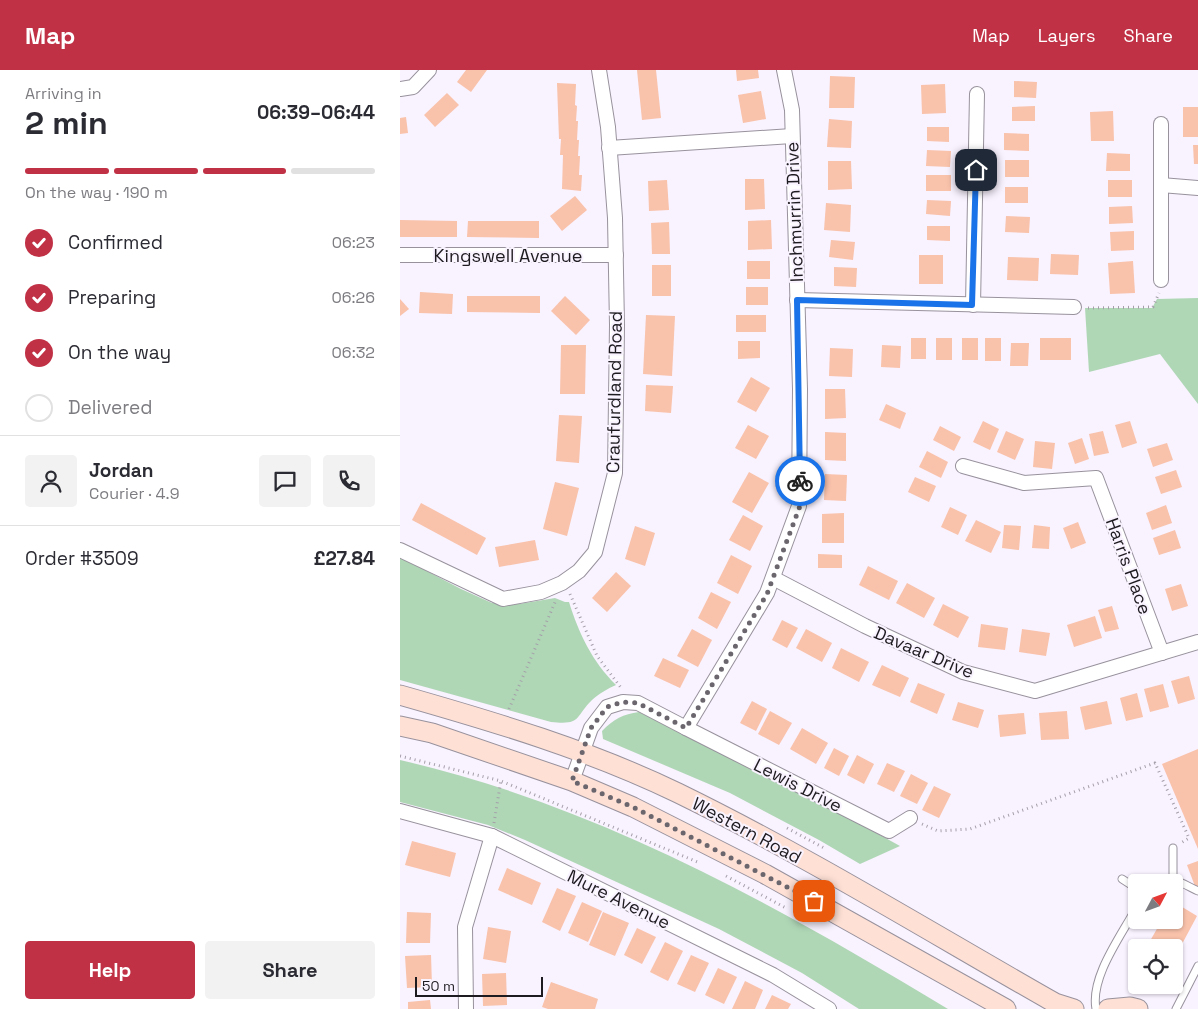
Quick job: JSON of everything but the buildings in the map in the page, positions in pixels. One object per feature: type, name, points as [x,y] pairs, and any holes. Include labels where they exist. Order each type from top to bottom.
[{"type":"main road","name":"Western Road","points":[[400,694],[508,726],[583,752],[686,797],[889,908],[1055,1003],[1074,1009]]},
{"type":"main road","name":"Western Road","points":[[400,726],[432,733],[572,781],[633,807],[764,874],[1006,1009]]},
{"type":"main road","points":[[1108,1009],[1130,1006],[1138,1009]]},
{"type":"street","points":[[400,89],[413,87],[429,70]]},
{"type":"street","name":"Craufurdland Road","points":[[400,550],[503,599],[541,592],[562,583],[579,571],[595,552],[614,473],[616,255],[610,148],[599,70]]},
{"type":"street","name":"Inchmurrin Drive","points":[[686,728],[767,594],[800,506],[792,110],[784,70]]},
{"type":"street","points":[[972,305],[977,94]]},
{"type":"street","points":[[1161,124],[1161,280]]},
{"type":"street","points":[[610,148],[792,136]]},
{"type":"street","points":[[1161,185],[1198,188]]},
{"type":"street","name":"Kingswell Avenue","points":[[400,255],[616,255]]},
{"type":"street","points":[[797,300],[1074,307]]},
{"type":"street","name":"Harris Place","points":[[963,466],[1024,483],[1096,478],[1162,653]]},
{"type":"street","name":"Davaar Drive","points":[[773,578],[865,626],[963,672],[1034,691],[1198,642]]},
{"type":"street","points":[[572,781],[591,728],[607,707],[623,702],[638,703],[686,728]]},
{"type":"street","name":"Lewis Drive","points":[[686,728],[889,831],[910,818]]},
{"type":"street","name":"Mure Avenue","points":[[400,811],[492,836],[773,975],[829,1009]]},
{"type":"street","points":[[466,1009],[465,927],[492,836]]},
{"type":"lane","points":[[1173,848],[1173,874]]},
{"type":"lane","points":[[1122,879],[1128,883]]},
{"type":"lane","points":[[1183,883],[1198,891]]},
{"type":"lane","points":[[1096,1009],[1094,997],[1100,975],[1128,923]]},
{"type":"lane","points":[[1176,1009],[1198,967]]},
{"type":"path","points":[[1074,307],[1153,307],[1159,297],[1161,280]]},
{"type":"path","points":[[562,583],[569,592],[597,656],[633,703]]},
{"type":"path","points":[[508,726],[509,710],[553,612],[562,583]]},
{"type":"path","points":[[400,756],[501,781],[704,864]]},
{"type":"path","points":[[492,836],[505,758]]},
{"type":"path","points":[[910,818],[938,831],[970,829],[1155,763],[1189,838],[1173,848]]},
{"type":"path","points":[[721,874],[792,911]]},
{"type":"green space","points":[[1198,298],[1198,404],[1160,354],[1089,372],[1085,308],[1152,308],[1157,299]]},
{"type":"green space","points":[[400,557],[492,603],[519,604],[555,598],[569,602],[577,625],[593,657],[616,685],[592,700],[576,719],[561,723],[551,722],[400,680]]},
{"type":"green space","points":[[639,712],[900,846],[860,864],[730,793],[603,739],[602,731],[611,723],[628,714]]},
{"type":"green space","points":[[400,760],[473,779],[545,803],[615,831],[751,896],[948,1009],[859,1009],[802,973],[719,929],[525,840],[488,825],[400,802]]},
{"type":"way so far","points":[[800,481],[800,506],[767,594],[686,728],[638,703],[623,702],[607,707],[591,728],[572,781],[633,807],[814,901]]},
{"type":"route","points":[[800,481],[800,389],[797,300],[972,305],[976,170]]}]
